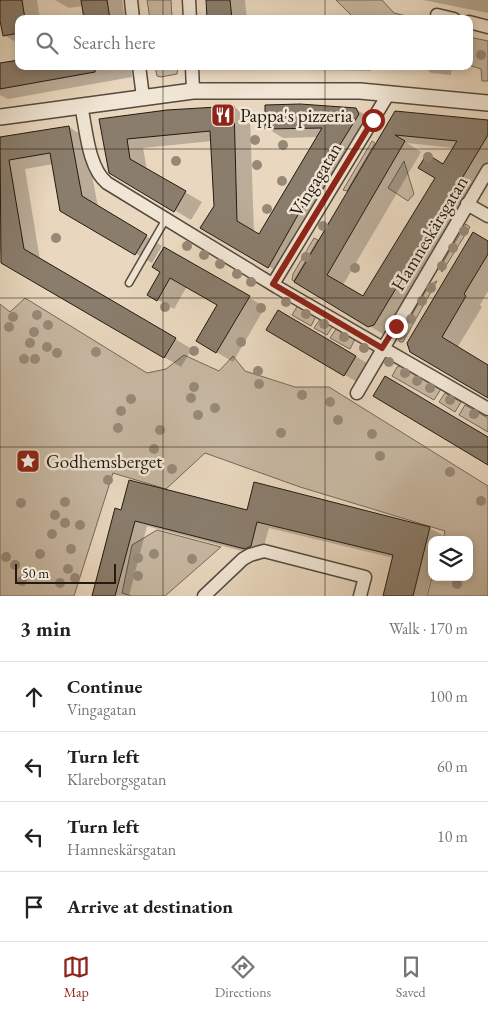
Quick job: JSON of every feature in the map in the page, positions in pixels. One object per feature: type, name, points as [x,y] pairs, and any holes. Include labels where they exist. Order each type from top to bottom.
[{"type":"street","points":[[131,0],[133,15]]},
{"type":"street","points":[[188,0],[190,15]]},
{"type":"street","points":[[473,23],[488,27]]},
{"type":"street","points":[[140,70],[143,97]]},
{"type":"street","points":[[192,70],[193,91]]},
{"type":"street","points":[[0,117],[193,91],[355,91],[488,103]]},
{"type":"street","name":"Vingagatan","points":[[273,284],[389,93]]},
{"type":"street","points":[[81,105],[92,156],[96,170],[102,179],[273,284],[488,409]]},
{"type":"street","name":"Hamneskärsgatan","points":[[357,393],[488,170]]},
{"type":"street","points":[[467,204],[488,216]]},
{"type":"street","points":[[204,596],[243,559],[250,554],[264,551],[365,577],[360,596]]},
{"type":"lane","points":[[129,283],[165,218]]},
{"type":"shaded area","points":[[147,0],[171,0],[172,15],[149,15]]},
{"type":"shaded area","points":[[336,0],[382,0],[394,13],[402,15],[351,15]]},
{"type":"shaded area","points":[[473,38],[488,41],[488,81],[482,81],[481,69],[473,66]]},
{"type":"shaded area","points":[[156,70],[178,70],[177,74],[157,76]]},
{"type":"shaded area","points":[[372,141],[375,143],[347,191],[343,190]]},
{"type":"shaded area","points":[[404,161],[414,194],[408,201],[388,188]]},
{"type":"shaded area","points":[[466,224],[470,227],[442,272],[440,267]]},
{"type":"shaded area","points":[[314,238],[318,240],[294,281],[292,280],[293,274]]},
{"type":"shaded area","points":[[437,281],[403,342],[400,342],[398,339],[429,285]]},
{"type":"shaded area","points":[[25,298],[147,373],[166,369],[184,355],[219,371],[233,356],[245,371],[295,387],[329,387],[488,486],[488,596],[427,596],[431,581],[473,581],[473,536],[444,536],[445,531],[300,487],[205,453],[166,489],[113,473],[74,596],[0,596],[0,304],[10,312]]},
{"type":"shaded area","points":[[298,305],[316,316],[311,326],[292,315]]},
{"type":"shaded area","points":[[321,318],[333,326],[327,335],[314,328]]},
{"type":"shaded area","points":[[336,329],[355,339],[350,349],[330,338]]},
{"type":"shaded area","points":[[400,366],[441,389],[434,400],[392,376],[397,367]]},
{"type":"shaded area","points":[[445,393],[461,402],[455,412],[439,402]]},
{"type":"shaded area","points":[[465,405],[488,418],[488,432],[459,415]]},
{"type":"shaded area","points":[[157,530],[221,547],[165,596],[132,596],[122,593],[132,545]]},
{"type":"building","points":[[0,0],[22,0],[24,15],[15,15],[15,34],[3,36],[0,21]]},
{"type":"building","points":[[81,0],[107,0],[109,15],[83,15]]},
{"type":"building","points":[[206,0],[230,0],[232,15],[207,15]]},
{"type":"building","points":[[15,61],[15,70],[95,70],[95,72],[0,89],[0,63]]},
{"type":"building","points":[[300,104],[356,108],[359,114],[312,190],[268,268],[200,228],[214,206],[210,131],[127,139],[130,159],[186,191],[174,212],[109,173],[99,119],[167,110],[234,106],[237,221],[259,234],[322,128],[265,129],[265,105]]},
{"type":"building","points":[[395,111],[488,120],[488,135],[374,325],[368,327],[294,282]],"holes":[[[395,135],[457,141],[443,164],[427,154],[418,168],[435,178],[363,296],[327,275],[405,141]]]},
{"type":"building","points":[[69,126],[82,196],[147,235],[135,255],[60,211],[50,153],[9,160],[24,249],[176,338],[164,358],[1,263],[0,137]]},
{"type":"building","points":[[473,232],[488,241],[488,254],[464,294],[466,296],[442,337],[488,365],[488,398],[410,352],[407,343]]},
{"type":"building","points":[[164,247],[250,296],[216,353],[196,341],[217,305],[170,278],[157,301],[147,295],[160,272],[152,267]]},
{"type":"building","points":[[278,310],[356,356],[344,376],[266,330]]},
{"type":"building","points":[[385,376],[488,437],[488,465],[373,396]]},
{"type":"building","points":[[129,480],[247,510],[254,482],[430,527],[413,596],[383,596],[393,555],[257,522],[251,546],[245,549],[135,521],[115,596],[92,596],[115,508],[121,510]]},
{"type":"place","name":"Pappa's pizzeria","points":[[223,115]]},
{"type":"place","name":"Godhemsberget","points":[[28,461]]},
{"type":"route","points":[[373,120],[273,284],[382,348],[396,326]]}]
